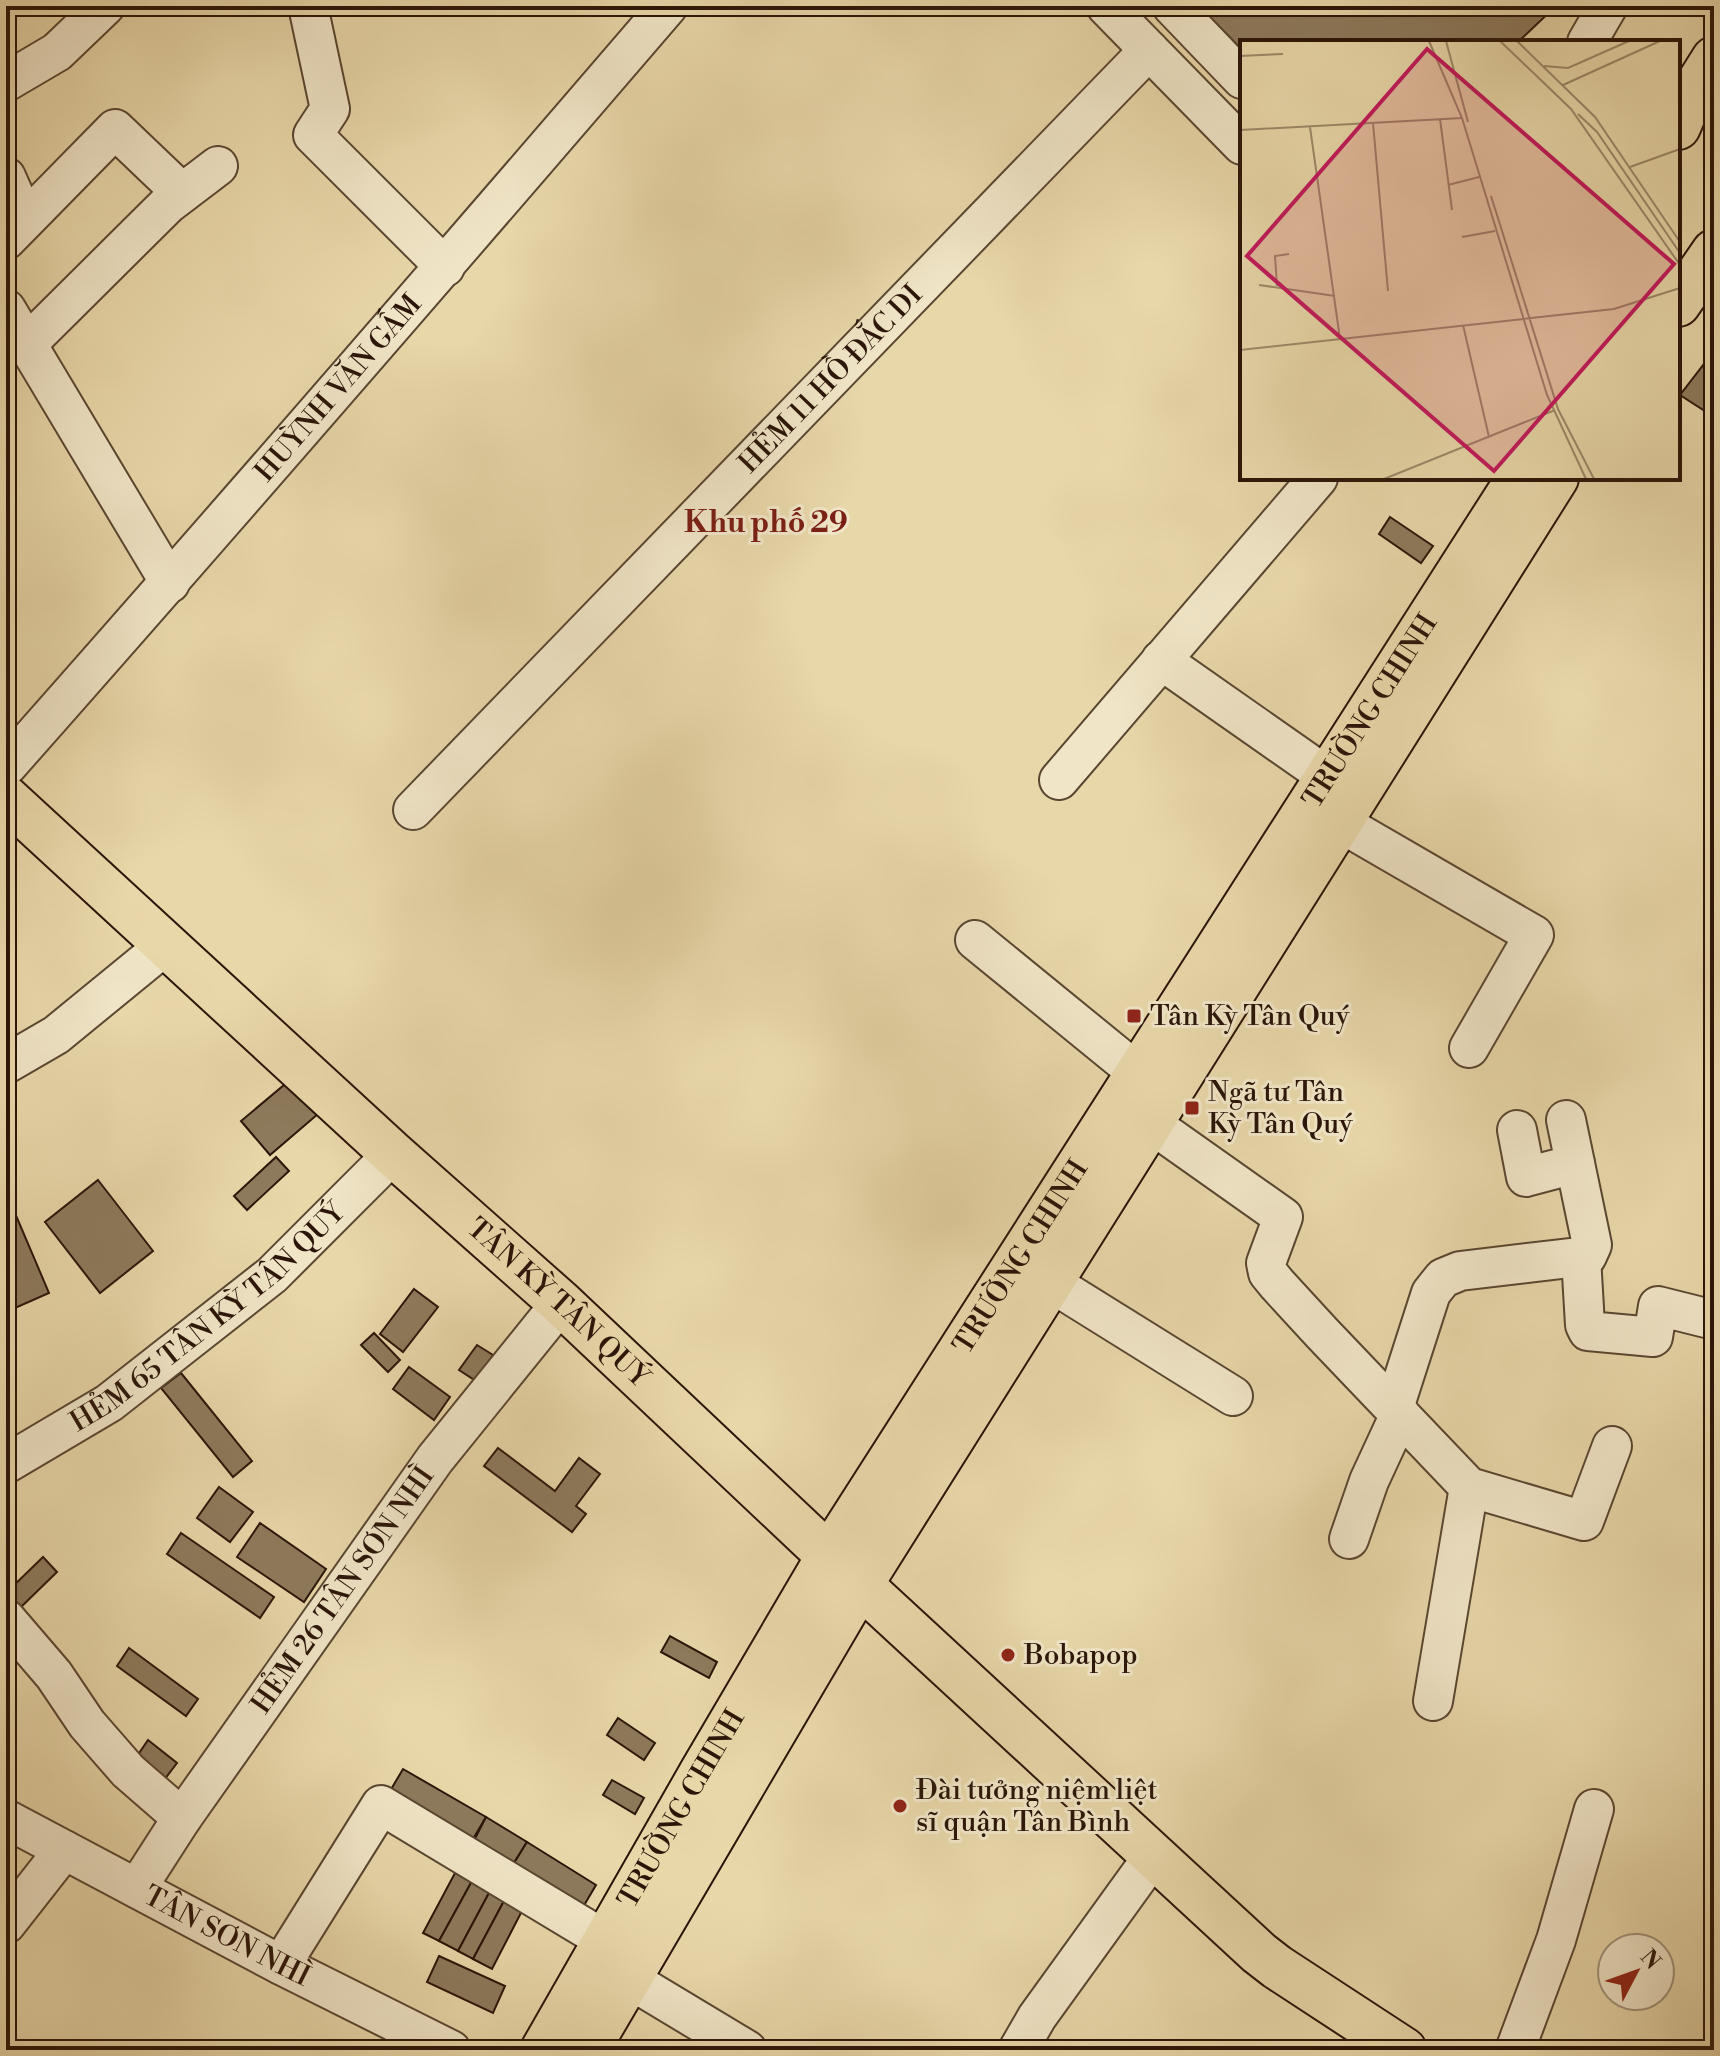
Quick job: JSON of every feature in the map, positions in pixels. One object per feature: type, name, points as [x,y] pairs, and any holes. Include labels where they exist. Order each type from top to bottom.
[{"type":"main road","points":[[1680,301],[1714,252]]},
{"type":"main road","name":"TRƯỜNG CHINH","points":[[543,2050],[829,1556],[1518,480]]},
{"type":"main road","name":"TRƯỜNG CHINH","points":[[587,2050],[860,1585],[1555,480]]},
{"type":"main road","name":"TÂN KỲ TÂN QUÝ","points":[[6,798],[393,1154],[561,1303],[860,1585],[1259,1953],[1404,2050]]},
{"type":"street","points":[[6,82],[57,52],[105,6]]},
{"type":"street","points":[[308,6],[330,109],[313,135],[445,267]]},
{"type":"street","name":"HUỲNH VĂN GẤM","points":[[6,767],[445,267],[668,6]]},
{"type":"street","points":[[1106,6],[1240,143]]},
{"type":"street","points":[[1172,6],[1240,77]]},
{"type":"street","points":[[1588,40],[1608,6]]},
{"type":"street","name":"HẺM 11 HỒ ĐẮC DI","points":[[413,810],[1149,50]]},
{"type":"street","points":[[16,230],[115,129],[182,193]]},
{"type":"street","points":[[27,344],[168,204],[218,166]]},
{"type":"street","points":[[6,177],[16,230]]},
{"type":"street","points":[[6,309],[170,583]]},
{"type":"street","points":[[1059,780],[1316,480]]},
{"type":"street","points":[[1161,660],[1328,777]]},
{"type":"street","points":[[1339,822],[1534,935],[1469,1048]]},
{"type":"street","points":[[975,940],[1138,1073]]},
{"type":"street","points":[[6,1064],[56,1035],[166,945]]},
{"type":"street","points":[[1566,1120],[1592,1245],[1584,1256],[1585,1325],[1588,1331],[1653,1337],[1658,1306],[1714,1320]]},
{"type":"street","points":[[1150,1123],[1283,1217],[1266,1263],[1268,1273],[1469,1487],[1584,1521],[1612,1446]]},
{"type":"street","points":[[1517,1130],[1526,1177],[1575,1164]]},
{"type":"street","name":"HẺM 65 TÂN KỲ TÂN QUÝ","points":[[6,1464],[109,1403],[272,1275],[393,1154]]},
{"type":"street","points":[[1349,1539],[1397,1411],[1431,1293],[1443,1278],[1460,1271],[1584,1256]]},
{"type":"street","points":[[1050,1282],[1233,1396]]},
{"type":"street","name":"HẺM 26 TÂN SƠN NHÌ","points":[[137,1888],[182,1818],[435,1459],[561,1303]]},
{"type":"street","points":[[1433,1701],[1469,1487]]},
{"type":"street","points":[[6,1619],[54,1675],[87,1724],[128,1771],[182,1818]]},
{"type":"street","points":[[281,1965],[381,1805],[605,1940]]},
{"type":"street","points":[[1515,2050],[1556,1940],[1594,1809]]},
{"type":"street","name":"TÂN SƠN NHÌ","points":[[6,1819],[281,1965],[451,2050]]},
{"type":"street","points":[[6,1924],[64,1850]]},
{"type":"street","points":[[1018,2050],[1037,2017],[1154,1855]]},
{"type":"street","points":[[629,1979],[747,2050]]},
{"type":"building","points":[[1199,6],[1556,6],[1520,40],[1240,40],[1240,48]]},
{"type":"building","points":[[1714,351],[1714,417],[1680,395]]},
{"type":"building","points":[[1390,517],[1433,546],[1421,563],[1379,534]]},
{"type":"building","points":[[290,1080],[318,1114],[270,1155],[241,1121]]},
{"type":"building","points":[[276,1157],[289,1171],[247,1210],[234,1196]]},
{"type":"building","points":[[98,1180],[153,1251],[100,1293],[45,1222]]},
{"type":"building","points":[[6,1192],[49,1293],[6,1312]]},
{"type":"building","points":[[414,1289],[438,1307],[403,1352],[380,1334]]},
{"type":"building","points":[[374,1333],[400,1360],[388,1372],[361,1345]]},
{"type":"building","points":[[477,1345],[493,1355],[476,1381],[459,1370]]},
{"type":"building","points":[[409,1367],[450,1397],[434,1420],[393,1389]]},
{"type":"building","points":[[181,1373],[252,1461],[233,1477],[161,1388]]},
{"type":"building","points":[[498,1448],[555,1491],[579,1458],[600,1474],[576,1506],[586,1514],[572,1532],[484,1466]]},
{"type":"building","points":[[219,1487],[253,1512],[230,1542],[197,1518]]},
{"type":"building","points":[[260,1523],[326,1569],[304,1602],[237,1557]]},
{"type":"building","points":[[181,1533],[274,1597],[260,1618],[167,1554]]},
{"type":"building","points":[[43,1557],[57,1572],[20,1608],[6,1593]]},
{"type":"building","points":[[670,1636],[717,1662],[709,1678],[661,1652]]},
{"type":"building","points":[[129,1648],[198,1699],[186,1716],[117,1666]]},
{"type":"building","points":[[618,1718],[655,1743],[644,1760],[607,1735]]},
{"type":"building","points":[[148,1740],[177,1763],[158,1788],[131,1765]]},
{"type":"building","points":[[403,1769],[486,1817],[466,1851],[383,1803]]},
{"type":"building","points":[[612,1780],[644,1798],[635,1814],[603,1795]]},
{"type":"building","points":[[486,1817],[527,1842],[506,1876],[466,1856]]},
{"type":"building","points":[[527,1842],[596,1885],[579,1914],[506,1876]]},
{"type":"building","points":[[455,1873],[472,1881],[439,1941],[423,1933]]},
{"type":"building","points":[[472,1881],[490,1891],[458,1951],[439,1941]]},
{"type":"building","points":[[490,1891],[505,1899],[473,1959],[458,1951]]},
{"type":"building","points":[[505,1899],[523,1909],[492,1969],[473,1959]]},
{"type":"building","points":[[439,1956],[505,1986],[493,2013],[427,1982]]},
{"type":"place","name":"Tân Kỳ Tân Quý","points":[[1134,1016]]},
{"type":"place","name":"Ngã tư Tân Kỳ Tân Quý","points":[[1192,1108]]},
{"type":"place","name":"Bobapop","points":[[1008,1655]]},
{"type":"place","name":"Đài tưởng niệm liệt sĩ quận Tân Bình","points":[[900,1806]]},
{"type":"district","name":"Khu phố 29","points":[[766,523]]}]
